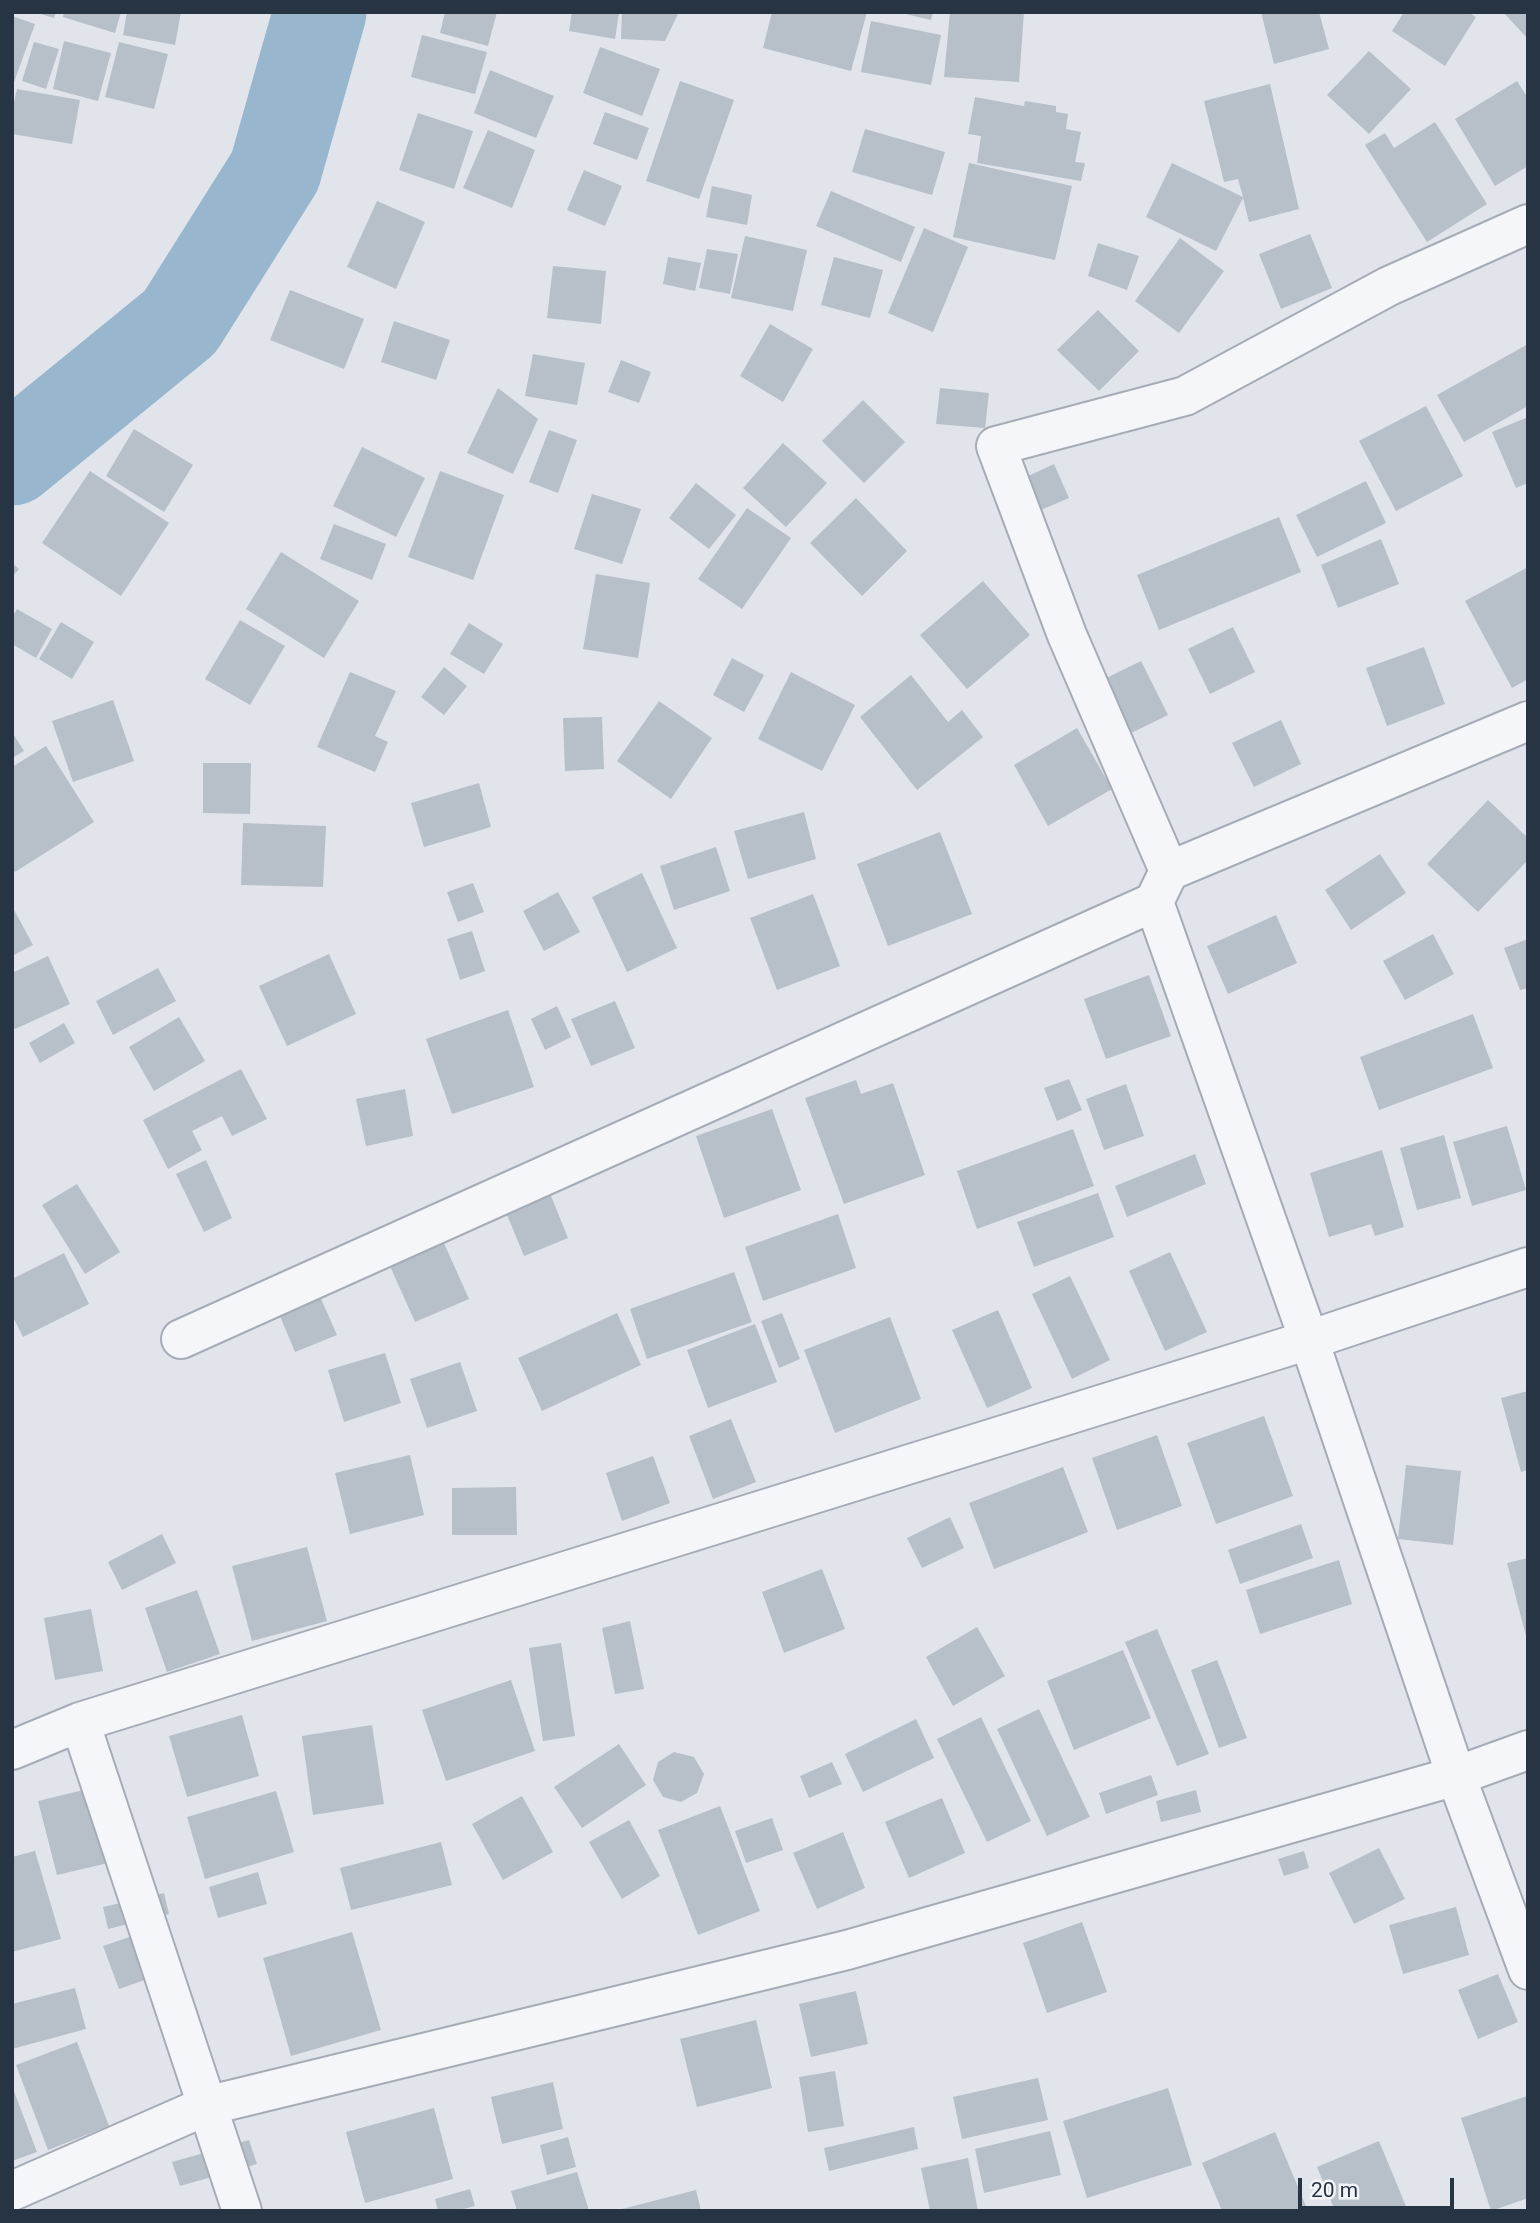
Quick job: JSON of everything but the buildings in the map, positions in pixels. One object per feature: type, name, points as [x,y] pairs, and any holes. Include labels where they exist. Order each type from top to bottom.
[{"type":"street","points":[[1528,224],[1389,286],[1185,396],[996,446],[1162,886],[1309,1340],[1456,1776],[1528,1970]]},
{"type":"street","points":[[181,1339],[1162,886],[1528,721]]},
{"type":"street","points":[[12,1750],[80,1721],[1309,1340],[1528,1268]]},
{"type":"street","points":[[80,1721],[242,2211]]},
{"type":"street","points":[[12,2191],[206,2106],[847,1950],[1456,1776],[1528,1750]]},
{"type":"waterway","points":[[12,459],[180,322],[275,171],[320,12]]}]
